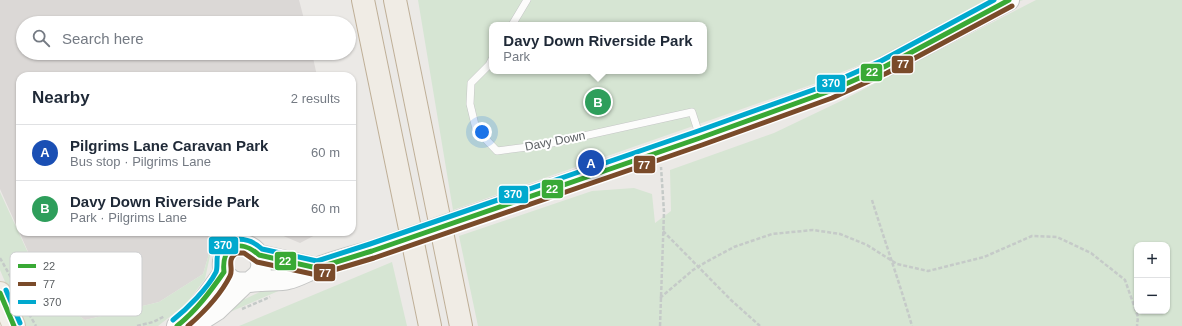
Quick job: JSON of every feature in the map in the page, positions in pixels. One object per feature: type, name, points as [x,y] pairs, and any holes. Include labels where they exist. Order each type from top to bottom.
[{"type":"highway","points":[[363,0],[430,326]]},
{"type":"highway","points":[[395,0],[461,326]]},
{"type":"main road","points":[[192,326],[218,310],[248,282],[258,276],[261,262],[259,255],[254,249],[248,246],[233,246],[227,251],[222,266],[224,272],[230,280],[237,283],[248,282],[288,279],[700,138],[830,91],[857,80],[924,46],[1009,0]]},
{"type":"main road","points":[[259,255],[317,268]]},
{"type":"main road","points":[[177,326],[207,298],[224,272]]},
{"type":"main road","points":[[0,293],[14,326]]},
{"type":"lane","points":[[514,22],[527,0]]},
{"type":"lane","name":"Davy Down","points":[[489,65],[471,83],[470,104],[476,129],[497,151],[543,145],[692,112],[700,138]]},
{"type":"lane","points":[[223,236],[227,251]]},
{"type":"path","points":[[660,162],[664,212],[660,326]]},
{"type":"path","points":[[872,200],[902,290],[912,326]]},
{"type":"path","points":[[663,230],[731,300],[760,326]]},
{"type":"path","points":[[660,298],[699,267],[734,248],[772,234],[813,230],[840,234],[867,245],[898,264],[928,271],[984,257],[1032,236],[1057,237],[1090,253],[1125,280],[1138,317],[1137,326]]},
{"type":"shaded area","points":[[0,0],[299,0],[303,16],[16,16],[16,60],[314,60],[316,72],[16,72],[16,225],[0,189]]},
{"type":"shaded area","points":[[21,236],[216,236],[214,237],[203,274],[159,302],[142,306],[142,252],[28,252]]},
{"type":"shaded area","points":[[283,236],[313,236],[300,243]]},
{"type":"shaded area","points":[[79,316],[101,316],[85,320]]},
{"type":"green space","points":[[418,0],[1023,0],[837,74],[828,79],[453,210]]},
{"type":"green space","points":[[1036,0],[1182,0],[1182,326],[478,326],[459,236],[592,191],[634,188],[652,194],[655,223],[671,211],[670,170],[774,133],[843,100]]},
{"type":"green space","points":[[0,192],[16,227],[16,236],[20,236],[28,252],[10,252],[10,293],[0,270]]},
{"type":"green space","points":[[214,237],[205,279],[186,304],[158,326],[24,326],[20,316],[79,316],[85,320],[101,316],[142,316],[142,306],[159,302],[203,274]]},
{"type":"green space","points":[[392,262],[407,326],[239,326]]},
{"type":"green space","points":[[283,289],[230,312],[230,310],[244,298],[245,299],[262,291]]},
{"type":"transit line","name":"370","points":[[173,320],[191,304],[208,285],[216,272],[218,253],[222,247],[232,240],[245,240],[262,249],[317,261],[698,131],[827,85],[881,61],[994,0]]},
{"type":"transit line","name":"22","points":[[177,326],[197,308],[224,272],[226,256],[233,247],[245,247],[259,255],[317,268],[372,251],[700,138],[830,91],[884,67],[1009,0]]},
{"type":"transit line","name":"77","points":[[188,326],[222,290],[231,273],[231,259],[236,253],[244,253],[257,262],[317,275],[374,258],[702,145],[832,98],[887,73],[1012,6]]},
{"type":"transit line","name":"370","points":[[6,290],[10,299]]},
{"type":"transit line","name":"22","points":[[0,293],[14,326]]},
{"type":"transit line","name":"370","points":[[17,316],[20,323]]},
{"type":"place","name":"Davy Down Riverside Park","points":[[598,102]]},
{"type":"place","name":"Pilgrims Lane Caravan Park","points":[[591,163]]}]
